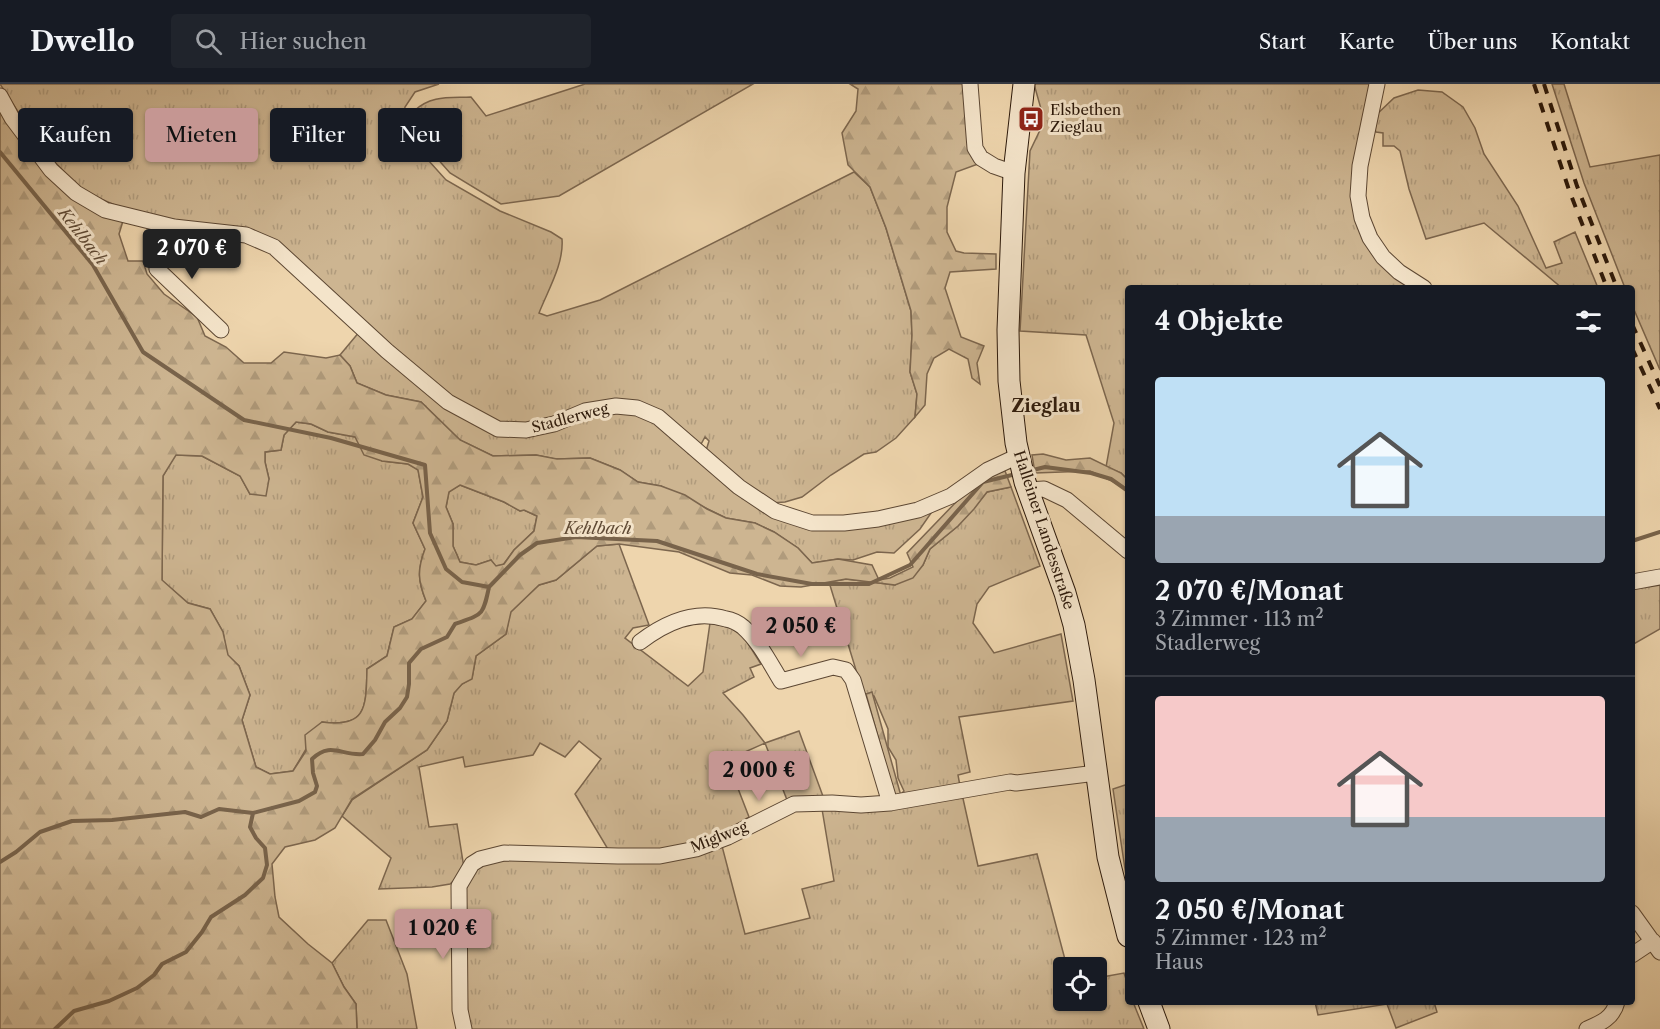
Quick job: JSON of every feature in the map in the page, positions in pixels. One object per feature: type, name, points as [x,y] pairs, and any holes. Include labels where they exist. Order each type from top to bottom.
[{"type":"main road","name":"Halleiner Landesstraße","points":[[1024,84],[1014,173],[1008,340],[1009,381],[1019,459],[1074,626],[1084,680],[1108,857],[1125,924]]},
{"type":"main road","points":[[1150,1005],[1159,1029]]},
{"type":"street","points":[[970,84],[975,148],[981,159],[1014,173]]},
{"type":"street","points":[[1377,84],[1360,166],[1358,196],[1362,218],[1370,238],[1383,257],[1399,272],[1419,285]]},
{"type":"street","name":"Stadlerweg","points":[[0,96],[12,118],[51,170],[76,193],[105,210],[174,227],[246,235],[274,247],[387,351],[448,402],[498,429],[526,430],[554,424],[585,411],[616,406],[637,408],[658,417],[739,487],[775,511],[812,523],[844,523],[878,519],[918,510],[951,496],[988,470],[1019,459]]},
{"type":"street","points":[[174,227],[157,269],[221,330]]},
{"type":"street","points":[[1027,486],[1044,489],[1067,500],[1125,548]]},
{"type":"street","points":[[1635,581],[1660,577]]},
{"type":"street","points":[[640,642],[669,623],[683,618],[710,615],[733,621],[742,626],[756,642],[781,681],[833,667],[846,670],[853,680],[890,803]]},
{"type":"street","name":"Miglweg","points":[[464,1029],[460,1010],[459,886],[472,864],[480,859],[504,853],[660,856],[696,849],[728,837],[794,804],[890,803],[1010,783],[1096,773]]},
{"type":"street","points":[[1635,917],[1656,946],[1635,954]]},
{"type":"street","points":[[1587,1029],[1611,1015],[1616,1005]]},
{"type":"green space","points":[[0,84],[439,84],[415,92],[405,108],[378,108],[378,162],[430,162],[446,180],[500,211],[551,232],[562,239],[561,258],[539,313],[547,316],[600,300],[854,172],[870,187],[886,228],[911,311],[910,372],[917,394],[915,417],[896,438],[876,452],[864,454],[802,497],[771,503],[705,454],[709,441],[705,437],[700,446],[629,401],[531,426],[497,422],[461,403],[411,365],[269,238],[183,223],[126,210],[83,191],[55,162],[133,162],[133,108],[18,108],[18,112]]},
{"type":"green space","points":[[585,84],[753,84],[559,196],[501,204],[450,173],[440,162],[462,162],[462,108],[418,108],[434,100],[471,97],[486,116]]},
{"type":"green space","points":[[850,84],[963,84],[978,164],[956,172],[947,207],[947,232],[956,251],[996,254],[996,269],[950,272],[945,288],[961,337],[984,346],[977,363],[980,384],[972,378],[968,359],[949,349],[934,358],[927,374],[925,405],[915,417],[917,394],[910,372],[911,311],[886,228],[870,187],[848,165],[842,133],[856,111],[858,89]]},
{"type":"green space","points":[[1034,84],[1371,84],[1355,211],[1409,285],[1125,285],[1125,477],[1106,467],[1114,423],[1086,335],[1020,331],[1030,151],[1041,128],[1043,116]]},
{"type":"green space","points":[[1552,84],[1564,84],[1590,167],[1660,155],[1660,370],[1635,312],[1635,285],[1624,285],[1584,183]]},
{"type":"green space","points":[[1418,90],[1442,92],[1463,107],[1475,128],[1484,154],[1518,206],[1546,268],[1562,263],[1554,242],[1575,232],[1597,285],[1558,285],[1484,223],[1426,239],[1409,189],[1400,151],[1394,146],[1383,146],[1383,133],[1376,132],[1374,127],[1374,117],[1394,98]]},
{"type":"green space","points":[[0,107],[18,131],[18,162],[42,162],[123,221],[119,234],[128,261],[143,261],[147,274],[164,294],[197,317],[205,336],[226,347],[244,363],[271,363],[284,352],[326,358],[340,355],[350,366],[357,383],[386,395],[421,402],[460,440],[493,456],[536,455],[557,459],[590,458],[620,470],[638,482],[661,486],[685,495],[726,518],[755,523],[798,548],[812,563],[838,559],[872,565],[879,580],[890,578],[913,567],[907,553],[958,500],[991,475],[1005,471],[1011,487],[987,492],[958,526],[930,549],[923,565],[913,578],[895,585],[846,579],[801,587],[780,586],[752,575],[730,573],[679,552],[619,544],[597,546],[556,580],[539,585],[511,612],[506,634],[476,656],[472,679],[462,684],[454,693],[447,721],[427,750],[352,799],[335,828],[315,840],[285,847],[272,864],[279,917],[332,963],[356,1004],[357,1029],[0,1029]],"holes":[[[296,422],[311,424],[328,432],[355,437],[364,455],[382,461],[408,464],[418,470],[423,497],[413,523],[425,549],[419,575],[426,601],[412,619],[394,627],[387,656],[367,669],[364,704],[356,718],[348,722],[322,722],[305,735],[306,751],[293,771],[270,774],[256,767],[242,720],[250,695],[239,666],[228,655],[223,632],[210,609],[188,603],[162,580],[163,476],[176,455],[202,456],[240,476],[250,494],[266,496],[269,479],[265,452],[281,450],[284,435]],[[460,485],[504,502],[520,511],[524,510],[537,516],[534,531],[514,550],[504,564],[496,566],[491,560],[476,565],[460,562],[453,546],[453,524],[446,507],[449,492]]]},
{"type":"green space","points":[[360,331],[486,427],[582,418],[615,411],[643,414],[749,499],[820,528],[938,503],[920,529],[894,553],[877,552],[853,560],[838,559],[812,563],[798,548],[755,523],[726,518],[661,486],[638,482],[620,470],[590,458],[555,459],[536,455],[493,456],[460,440],[421,402],[386,395],[357,383],[350,366],[340,355]]},
{"type":"green space","points":[[296,422],[311,424],[328,432],[356,437],[382,461],[408,464],[418,469],[423,497],[413,523],[425,549],[419,575],[426,601],[412,619],[394,627],[387,656],[367,669],[364,704],[356,718],[348,722],[322,722],[293,771],[270,774],[256,767],[242,720],[250,695],[239,666],[227,655],[223,632],[210,609],[188,603],[162,581],[163,476],[175,455],[202,456],[240,476],[250,494],[269,479],[265,452],[281,450],[284,435]]},
{"type":"green space","points":[[1043,454],[1066,460],[1090,458],[1121,473],[1125,477],[1125,488],[1090,471],[1035,473],[1032,455]]},
{"type":"green space","points":[[460,485],[537,516],[534,531],[514,550],[503,565],[495,566],[491,560],[476,565],[460,562],[453,546],[453,524],[446,507],[449,491]]},
{"type":"green space","points":[[1011,487],[1040,566],[989,587],[977,604],[973,623],[994,653],[1061,634],[1073,701],[959,717],[970,772],[958,775],[960,786],[897,798],[904,791],[898,778],[896,760],[888,747],[888,729],[874,696],[863,693],[829,582],[846,579],[895,585],[923,565],[930,549],[958,526],[987,492]]},
{"type":"green space","points":[[619,544],[649,625],[633,628],[625,638],[688,686],[703,672],[710,623],[728,627],[742,634],[761,664],[750,668],[754,677],[723,693],[765,743],[727,760],[749,817],[719,836],[669,849],[609,851],[575,794],[601,759],[579,741],[565,757],[540,743],[533,755],[465,767],[463,757],[419,767],[429,827],[457,824],[464,868],[450,884],[379,889],[391,858],[342,816],[352,800],[427,750],[447,721],[454,693],[472,678],[476,656],[506,634],[510,612],[539,585],[556,580],[597,546]]},
{"type":"green space","points":[[1660,582],[1660,629],[1635,643],[1635,586]]},
{"type":"green space","points":[[872,692],[901,796],[895,797],[866,694]]},
{"type":"green space","points":[[799,731],[824,799],[787,800],[765,743]]},
{"type":"green space","points":[[1125,785],[1125,869],[1113,789]]},
{"type":"green space","points":[[962,794],[978,866],[1037,854],[1064,957],[1053,957],[1053,1011],[1107,1011],[1107,976],[1124,973],[1125,1005],[1134,1005],[1144,1029],[470,1029],[468,1024],[464,884],[476,868],[486,862],[722,846],[745,934],[810,918],[802,889],[834,881],[822,809]]},
{"type":"green space","points":[[368,920],[386,920],[407,974],[417,1029],[357,1029],[356,1004],[332,963]]},
{"type":"green space","points":[[1316,1005],[1381,1005],[1318,1015]]},
{"type":"green space","points":[[1387,1005],[1435,1005],[1437,1012],[1396,1028]]},
{"type":"waterway","name":"Kehlbach","points":[[0,152],[93,265],[143,352],[244,420],[331,438],[425,465],[430,533],[446,569],[462,582],[489,587],[520,555],[537,543],[576,537],[657,541],[757,574],[812,584],[869,584],[910,565],[983,482],[1016,474]]},
{"type":"waterway","name":"Kehlbach","points":[[1029,471],[1045,467],[1091,473],[1111,479],[1125,489]]},
{"type":"waterway","name":"Kehlbach","points":[[1635,540],[1660,532]]},
{"type":"waterway","points":[[55,1029],[74,1011],[109,1001],[137,988],[154,975],[162,964],[186,952],[211,917],[245,895],[263,878],[267,865],[265,848],[250,827],[253,813],[299,801],[315,792],[317,786],[312,759],[319,754],[331,750],[363,754],[375,740],[385,722],[400,708],[407,697],[409,663],[421,649],[447,637],[455,624],[480,613],[489,587]]},
{"type":"waterway","points":[[0,862],[40,832],[72,821],[112,820],[185,812],[201,817],[219,809],[253,813]]},
{"type":"railway","points":[[1534,84],[1569,190],[1606,285]]},
{"type":"railway","points":[[1544,84],[1577,186],[1616,285]]},
{"type":"railway","points":[[1635,331],[1660,386]]},
{"type":"railway","points":[[1635,355],[1660,409]]},
{"type":"place","name":"Elsbethen Zieglau","points":[[1031,119]]},
{"type":"district","name":"Zieglau","points":[[1046,406]]}]
